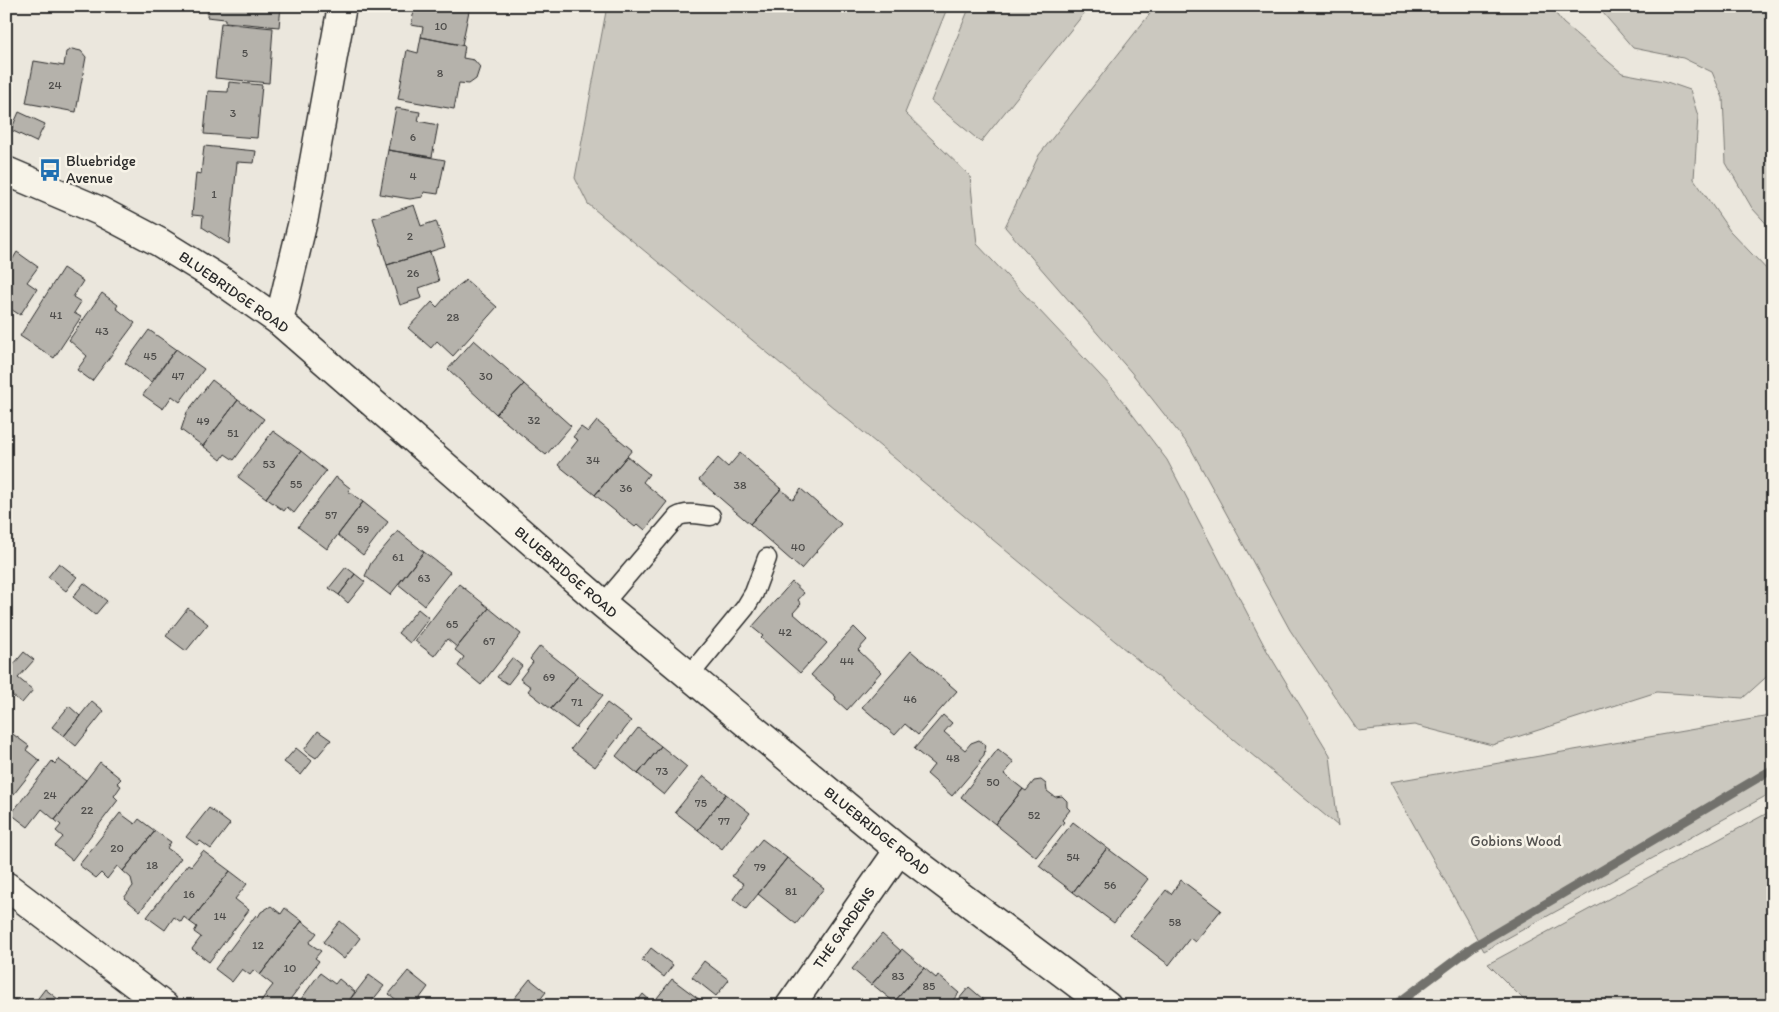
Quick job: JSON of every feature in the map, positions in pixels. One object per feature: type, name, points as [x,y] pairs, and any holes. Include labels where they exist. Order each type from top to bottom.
[{"type":"street","points":[[279,321],[304,217],[342,6]]},
{"type":"street","name":"BLUEBRIDGE ROAD","points":[[6,172],[100,211],[159,242],[219,278],[279,321],[603,604],[898,850],[1107,1006]]},
{"type":"street","name":"THE GARDENS","points":[[790,1006],[898,850]]},
{"type":"street","points":[[6,886],[164,1006]]},
{"type":"lane","points":[[603,604],[677,518],[682,514],[711,516]]},
{"type":"lane","points":[[689,676],[742,613],[754,593],[767,558]]},
{"type":"green space","points":[[607,6],[948,6],[905,113],[970,176],[977,244],[1114,390],[1167,460],[1266,649],[1330,755],[1338,826],[588,204],[575,178]]},
{"type":"green space","points":[[970,6],[1090,6],[981,142],[931,101]]},
{"type":"green space","points":[[1156,6],[1550,6],[1563,23],[1622,73],[1664,81],[1690,90],[1698,116],[1694,179],[1730,231],[1773,276],[1773,671],[1743,698],[1657,692],[1492,745],[1414,725],[1358,731],[1290,630],[1190,447],[1131,372],[1005,227],[1039,155]]},
{"type":"green space","points":[[1597,6],[1773,6],[1773,231],[1752,208],[1726,163],[1723,98],[1712,72],[1683,58],[1633,48]]},
{"type":"green space","name":"Gobions Wood","points":[[1773,710],[1773,792],[1484,951],[1390,782],[1764,717]]},
{"type":"green space","points":[[1773,810],[1773,1006],[1530,1006],[1488,964]]},
{"type":"building","points":[[208,6],[281,6],[279,27],[225,22],[225,19],[207,17]]},
{"type":"building","points":[[415,6],[470,6],[462,45],[421,37],[423,27],[411,25]]},
{"type":"building","points":[[221,23],[273,28],[269,83],[215,78]]},
{"type":"building","points":[[421,37],[465,46],[463,58],[474,60],[480,67],[476,79],[469,84],[459,83],[454,109],[398,99],[407,50],[418,53]]},
{"type":"building","points":[[72,49],[81,51],[86,57],[76,112],[26,103],[34,61],[64,66],[66,52]]},
{"type":"building","points":[[229,82],[262,85],[257,138],[204,134],[208,91],[228,92]]},
{"type":"building","points":[[396,108],[420,112],[418,121],[438,125],[432,157],[388,150]]},
{"type":"building","points":[[19,112],[45,124],[36,142],[11,130]]},
{"type":"building","points":[[204,146],[256,151],[254,163],[237,162],[229,244],[202,227],[203,216],[192,215],[196,173],[201,174]]},
{"type":"building","points":[[388,150],[445,160],[438,194],[424,192],[423,197],[410,199],[380,194]]},
{"type":"building","points":[[414,205],[421,226],[436,221],[445,247],[387,265],[373,218]]},
{"type":"building","points":[[17,252],[38,267],[27,282],[37,289],[20,315],[6,306],[6,266],[8,267]]},
{"type":"building","points":[[430,252],[439,281],[419,288],[422,298],[400,305],[387,265]]},
{"type":"building","points":[[63,268],[83,281],[73,297],[81,302],[74,313],[81,317],[54,358],[20,336]]},
{"type":"building","points":[[466,280],[497,307],[453,356],[437,341],[431,348],[408,328],[432,302],[437,307],[449,293]]},
{"type":"building","points":[[102,293],[118,305],[116,308],[135,323],[92,381],[77,370],[87,356],[69,340]]},
{"type":"building","points":[[149,330],[176,349],[151,382],[125,363]]},
{"type":"building","points":[[474,340],[524,384],[496,414],[448,369]]},
{"type":"building","points":[[176,349],[204,369],[180,402],[172,396],[163,409],[143,395]]},
{"type":"building","points":[[212,380],[238,400],[203,446],[181,430],[187,412]]},
{"type":"building","points":[[524,384],[571,426],[546,455],[496,414]]},
{"type":"building","points":[[238,400],[264,419],[234,460],[225,454],[221,460],[203,446]]},
{"type":"building","points":[[597,421],[632,450],[595,495],[558,465],[578,440],[573,437],[581,427],[588,432]]},
{"type":"building","points":[[273,431],[301,451],[266,498],[238,477]]},
{"type":"building","points":[[301,451],[326,471],[294,513],[287,507],[284,511],[266,498]]},
{"type":"building","points":[[740,453],[781,489],[750,524],[699,480],[718,458],[728,467]]},
{"type":"building","points":[[627,456],[649,474],[643,482],[667,502],[645,530],[638,524],[635,527],[595,495]]},
{"type":"building","points":[[336,477],[350,488],[348,491],[363,502],[327,549],[298,527]]},
{"type":"building","points":[[781,489],[793,500],[801,489],[841,524],[801,569],[750,524]]},
{"type":"building","points":[[363,502],[388,522],[363,555],[338,535]]},
{"type":"building","points":[[6,518],[13,523],[6,533]]},
{"type":"building","points":[[398,531],[424,552],[390,595],[365,576],[371,563]]},
{"type":"building","points":[[424,552],[450,572],[424,605],[398,584]]},
{"type":"building","points":[[59,563],[77,577],[66,591],[48,577]]},
{"type":"building","points":[[346,567],[355,574],[339,595],[329,588]]},
{"type":"building","points":[[355,574],[365,582],[348,603],[339,595]]},
{"type":"building","points":[[792,582],[804,593],[798,600],[801,604],[793,613],[827,643],[800,673],[761,638],[763,636],[752,627]]},
{"type":"building","points":[[84,583],[107,601],[95,615],[73,597]]},
{"type":"building","points":[[459,584],[489,608],[457,647],[447,639],[434,656],[415,641]]},
{"type":"building","points":[[188,608],[208,624],[186,651],[166,636]]},
{"type":"building","points":[[489,608],[521,634],[481,685],[458,666],[464,657],[455,650]]},
{"type":"building","points":[[418,609],[429,618],[410,643],[398,633]]},
{"type":"building","points":[[854,627],[867,640],[858,650],[881,672],[847,710],[835,699],[836,697],[811,675]]},
{"type":"building","points":[[540,646],[578,676],[551,709],[528,691],[531,687],[520,679],[533,662],[530,659]]},
{"type":"building","points":[[911,651],[957,691],[918,735],[905,724],[895,735],[862,707]]},
{"type":"building","points":[[24,652],[34,660],[18,678],[33,690],[22,703],[9,693],[6,696],[6,668],[9,670]]},
{"type":"building","points":[[512,658],[522,666],[508,684],[497,677]]},
{"type":"building","points":[[578,676],[603,695],[576,728],[551,709]]},
{"type":"building","points":[[92,701],[104,711],[76,746],[64,736]]},
{"type":"building","points":[[607,703],[631,721],[595,767],[571,749]]},
{"type":"building","points":[[69,706],[80,716],[64,736],[52,727]]},
{"type":"building","points":[[943,715],[952,723],[944,732],[965,750],[971,743],[979,740],[986,745],[984,755],[979,761],[981,762],[952,796],[927,774],[934,765],[914,749]]},
{"type":"building","points":[[638,728],[661,746],[638,774],[616,756]]},
{"type":"building","points":[[318,731],[331,740],[316,758],[304,750]]},
{"type":"building","points":[[10,732],[29,746],[26,750],[40,761],[6,804],[6,737]]},
{"type":"building","points":[[661,746],[687,767],[664,795],[638,774]]},
{"type":"building","points":[[296,748],[312,761],[301,775],[284,762]]},
{"type":"building","points":[[998,749],[1014,762],[1004,774],[1023,789],[995,824],[961,797]]},
{"type":"building","points":[[58,759],[86,780],[55,820],[42,809],[28,827],[11,814],[52,761],[55,764]]},
{"type":"building","points":[[100,762],[121,779],[117,783],[121,786],[114,796],[118,800],[72,860],[55,846],[63,837],[56,831],[61,825],[55,820]]},
{"type":"building","points":[[704,776],[726,794],[698,830],[675,812]]},
{"type":"building","points":[[1041,780],[1046,784],[1047,791],[1055,797],[1062,796],[1067,801],[1067,807],[1070,810],[1062,820],[1064,822],[1036,857],[995,824],[1023,789],[1026,791],[1034,781]]},
{"type":"building","points":[[726,794],[750,813],[722,849],[698,830]]},
{"type":"building","points":[[209,808],[230,824],[211,849],[200,841],[197,845],[186,837]]},
{"type":"building","points":[[120,813],[135,824],[139,819],[155,831],[123,871],[117,866],[107,879],[101,873],[96,878],[79,865]]},
{"type":"building","points":[[1073,822],[1107,848],[1073,892],[1039,866]]},
{"type":"building","points":[[155,831],[171,842],[167,848],[181,858],[140,911],[124,898],[133,886],[131,878],[123,871]]},
{"type":"building","points":[[762,839],[787,858],[746,909],[733,899],[744,884],[732,876]]},
{"type":"building","points":[[1107,848],[1148,879],[1114,923],[1073,892]]},
{"type":"building","points":[[203,851],[230,871],[190,922],[184,917],[181,922],[174,917],[165,930],[147,917],[188,864],[191,866]]},
{"type":"building","points":[[787,858],[824,888],[796,924],[758,894]]},
{"type":"building","points":[[230,871],[247,884],[235,899],[249,910],[209,962],[192,949],[201,937],[194,932],[197,927],[190,922]]},
{"type":"building","points":[[1181,880],[1221,910],[1195,942],[1190,938],[1169,965],[1130,935],[1166,890],[1171,894]]},
{"type":"building","points":[[271,906],[281,914],[285,908],[302,921],[260,975],[254,970],[250,975],[242,969],[232,982],[215,969],[256,915],[258,917],[261,912]]},
{"type":"building","points":[[302,921],[317,933],[309,943],[321,951],[315,958],[319,961],[285,1006],[265,1006],[260,1002],[273,985],[260,975]]},
{"type":"building","points":[[340,921],[360,938],[344,959],[323,942]]},
{"type":"building","points":[[882,934],[901,951],[871,985],[852,969]]},
{"type":"building","points":[[651,948],[673,965],[664,977],[642,960]]},
{"type":"building","points":[[902,949],[924,968],[894,1002],[872,984]]},
{"type":"building","points":[[6,957],[12,961],[6,969]]},
{"type":"building","points":[[704,961],[729,980],[716,996],[692,977]]},
{"type":"building","points":[[924,968],[936,978],[938,975],[959,993],[948,1006],[898,1006],[894,1002]]},
{"type":"building","points":[[408,971],[428,987],[414,1006],[404,1006],[389,994]]},
{"type":"building","points":[[320,973],[335,984],[339,979],[355,992],[345,1006],[296,1006]]},
{"type":"building","points":[[369,975],[384,986],[368,1006],[345,1006]]},
{"type":"building","points":[[530,979],[546,992],[535,1006],[520,1006],[513,1000]]},
{"type":"building","points":[[672,979],[708,1006],[657,1006],[653,1003]]},
{"type":"building","points":[[969,987],[991,1006],[953,1006]]},
{"type":"building","points":[[45,989],[67,1006],[32,1006]]},
{"type":"building","points":[[643,994],[653,1003],[657,1006],[634,1006]]},
{"type":"building","points":[[15,999],[24,1006],[10,1006]]},
{"type":"building","points":[[1446,1000],[1451,1006],[1439,1006]]},
{"type":"waterway","points":[[1394,1006],[1474,946],[1773,769]]},
{"type":"place","name":"Bluebridge Avenue","points":[[50,170]]}]
